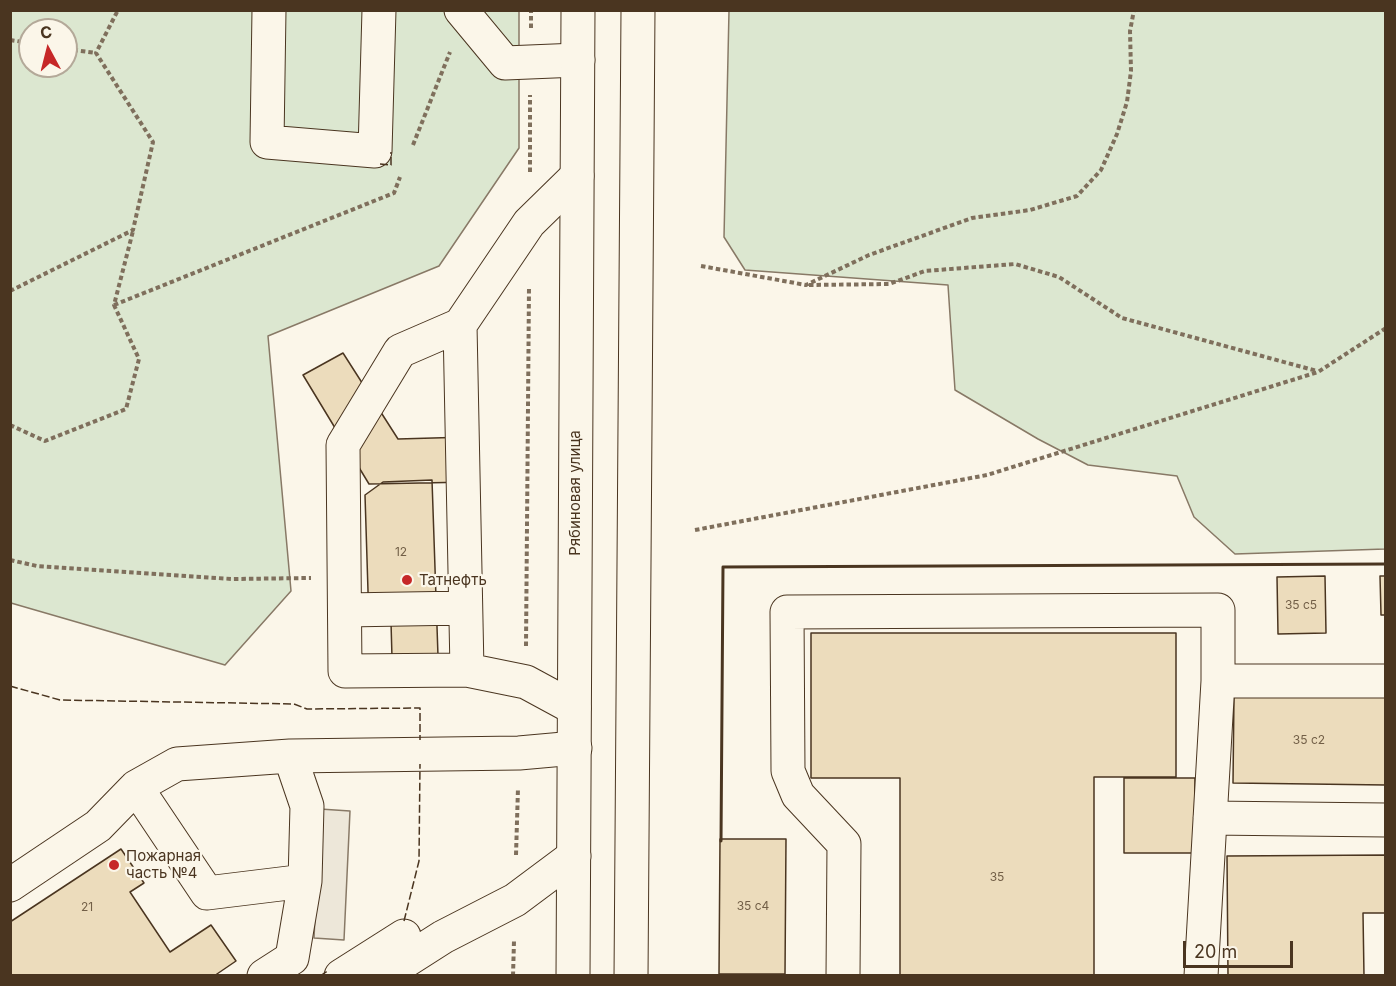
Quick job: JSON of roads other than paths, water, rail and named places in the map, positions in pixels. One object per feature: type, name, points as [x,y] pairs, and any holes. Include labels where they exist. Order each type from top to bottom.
[{"type":"main road","points":[[269,10],[267,142],[375,151],[379,10]]},
{"type":"main road","name":"Рябиновая улица","points":[[573,975],[578,10]]},
{"type":"main road","points":[[631,975],[638,10]]},
{"type":"main road","points":[[463,13],[504,63],[578,60]]},
{"type":"main road","points":[[574,708],[526,682],[467,670],[345,671],[343,445],[400,351],[460,325],[529,223],[577,176]]},
{"type":"main road","points":[[460,325],[467,670]]},
{"type":"main road","points":[[345,610],[465,608]]},
{"type":"main road","points":[[843,975],[844,844],[798,795],[788,771],[787,612],[1218,610],[1218,681],[1201,975]]},
{"type":"main road","points":[[1218,681],[1386,681]]},
{"type":"main road","points":[[10,885],[98,826],[136,787],[177,764],[290,756],[519,753],[575,747]]},
{"type":"main road","points":[[264,975],[292,958],[305,881],[307,806],[290,756]]},
{"type":"main road","points":[[136,787],[207,893],[305,881]]},
{"type":"main road","points":[[1210,818],[1386,820]]},
{"type":"main road","points":[[382,975],[444,937],[514,900],[573,856]]},
{"type":"main road","points":[[341,975],[417,928],[444,937]]},
{"type":"place","name":"Татнефть","points":[[407,580]]},
{"type":"place","name":"Пожарная часть №4","points":[[114,865]]}]
